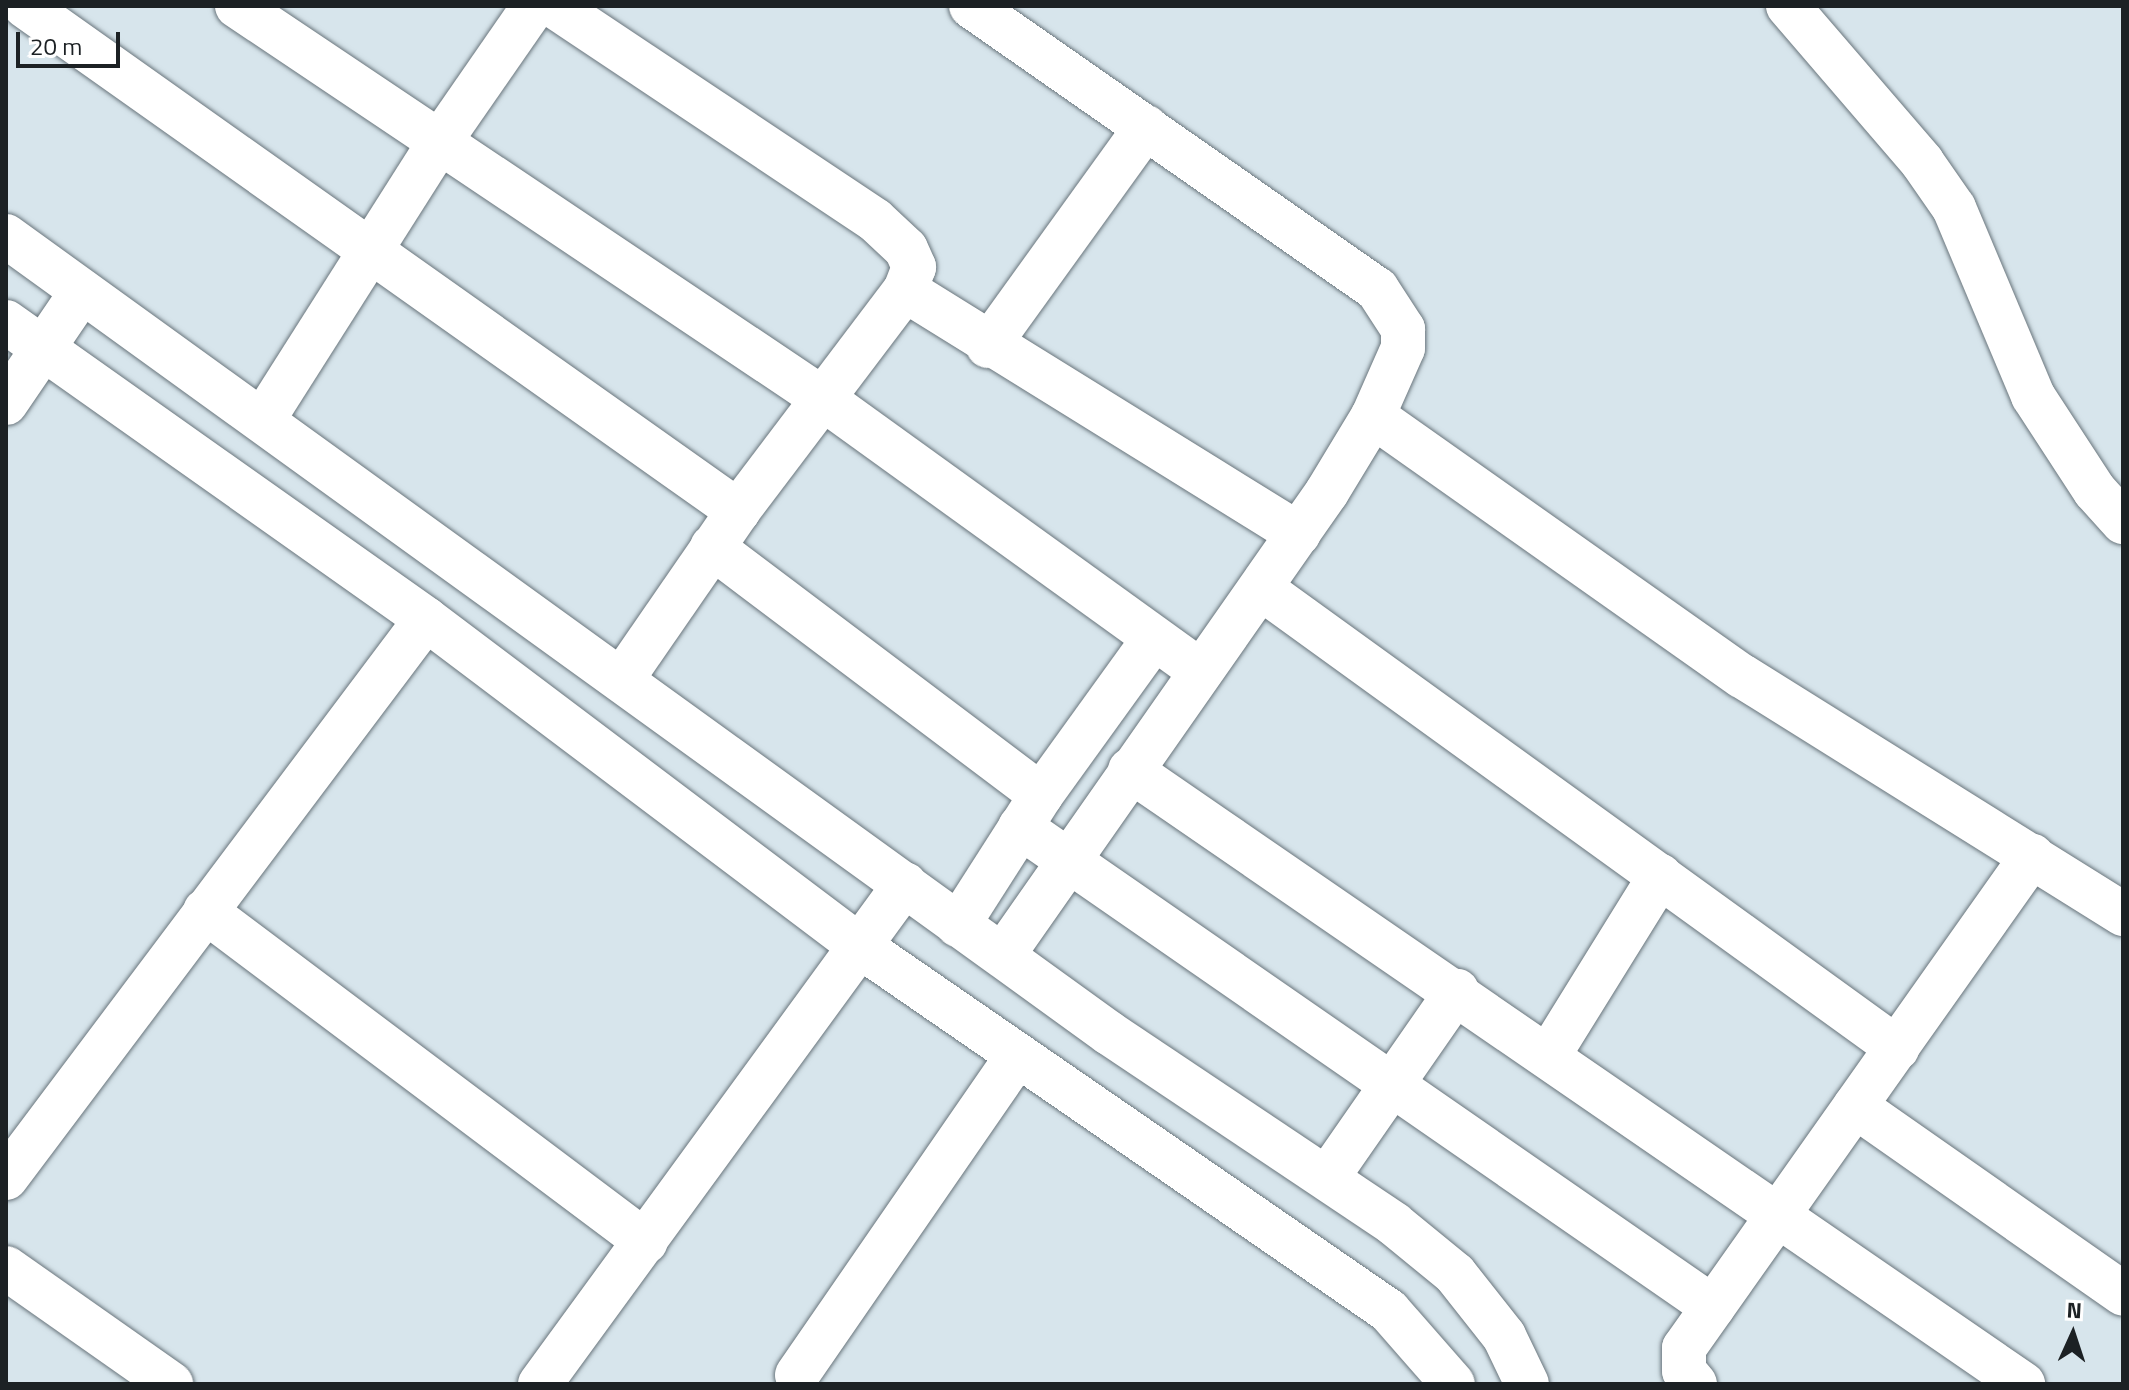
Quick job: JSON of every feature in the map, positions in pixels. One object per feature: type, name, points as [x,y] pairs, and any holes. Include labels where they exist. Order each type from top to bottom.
[{"type":"street","points":[[25,6],[738,511]]},
{"type":"street","points":[[237,6],[822,398],[1152,641],[1201,671]]},
{"type":"street","points":[[263,420],[439,143],[534,6]]},
{"type":"street","points":[[554,6],[875,220],[911,257],[914,267],[905,290],[738,511],[623,678]]},
{"type":"street","points":[[971,6],[1377,289],[1396,312],[1403,348],[1373,416],[1262,589],[1130,770],[1003,955]]},
{"type":"street","points":[[1788,6],[1922,162],[1954,208],[2033,396],[2095,491],[2123,522]]},
{"type":"street","points":[[988,346],[1146,127]]},
{"type":"street","points":[[6,236],[623,678],[958,925],[1109,1033],[1327,1178],[1455,1274],[1504,1336],[1527,1384]]},
{"type":"street","points":[[905,290],[988,346],[1298,534]]},
{"type":"street","points":[[6,403],[82,291]]},
{"type":"street","points":[[6,322],[426,619],[861,947],[1389,1311],[1453,1384]]},
{"type":"street","points":[[1373,416],[1742,676],[2123,914]]},
{"type":"street","points":[[712,547],[1031,811],[1067,860],[1389,1086],[1713,1307]]},
{"type":"street","points":[[1262,589],[1897,1048]]},
{"type":"street","points":[[6,1178],[426,619]]},
{"type":"street","points":[[958,925],[1031,811],[1152,641]]},
{"type":"street","points":[[1130,770],[1457,991],[2023,1384]]},
{"type":"street","points":[[1695,1384],[1684,1371],[1684,1348],[2032,856]]},
{"type":"street","points":[[1549,1055],[1660,876]]},
{"type":"street","points":[[540,1384],[905,884]]},
{"type":"street","points":[[205,911],[646,1242]]},
{"type":"street","points":[[1327,1178],[1457,991]]},
{"type":"street","points":[[797,1375],[1017,1056]]},
{"type":"street","points":[[1855,1106],[2123,1294]]},
{"type":"street","points":[[6,1268],[171,1384]]}]
